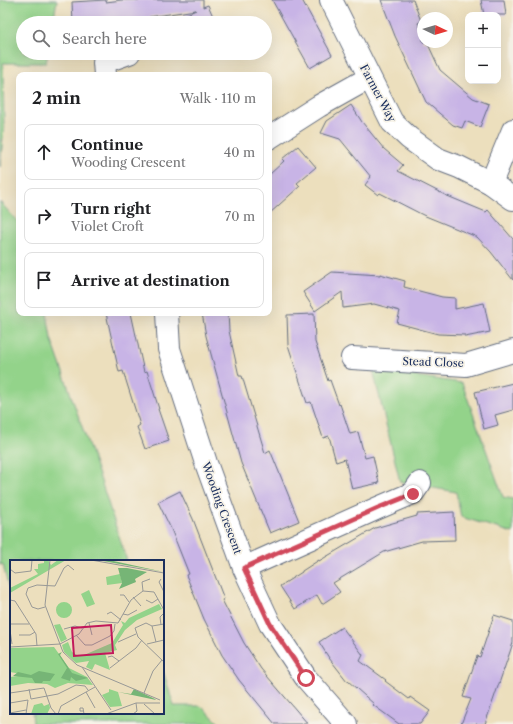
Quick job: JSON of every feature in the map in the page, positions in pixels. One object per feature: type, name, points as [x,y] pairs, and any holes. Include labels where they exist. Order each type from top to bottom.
[{"type":"street","name":"Farmer Way","points":[[331,0],[392,122],[409,138],[438,159],[459,167],[491,183],[513,199]]},
{"type":"street","points":[[105,72],[104,62],[110,60]]},
{"type":"street","points":[[272,136],[319,106],[369,78]]},
{"type":"street","points":[[491,183],[513,130]]},
{"type":"street","name":"Wooding Crescent","points":[[167,316],[169,349],[200,449],[244,568],[274,630],[306,678],[346,724]]},
{"type":"street","name":"Stead Close","points":[[352,358],[466,364],[513,351]]},
{"type":"street","points":[[244,568],[378,508],[413,494],[420,484]]},
{"type":"green space","points":[[0,0],[57,0],[54,16],[16,16],[16,60],[47,60],[46,63],[3,63],[4,128],[0,167]]},
{"type":"green space","points":[[0,202],[16,220],[16,316],[47,316],[51,338],[127,560],[10,560],[10,595],[3,564],[0,565]]},
{"type":"green space","points":[[373,370],[462,383],[503,497],[513,499],[513,533],[461,517],[456,492],[400,482]]},
{"type":"green space","points":[[164,674],[174,706],[201,706],[220,724],[33,724],[32,714],[164,714]]},
{"type":"building","points":[[106,0],[106,2],[122,0],[203,0],[203,7],[208,5],[213,16],[182,16],[196,10],[156,16],[73,16],[72,2]]},
{"type":"building","points":[[272,0],[302,0],[332,55],[310,68]]},
{"type":"building","points":[[381,0],[413,0],[418,12],[417,48],[430,48],[440,70],[473,98],[489,104],[480,127],[465,121],[462,128],[453,125],[426,102],[395,36]]},
{"type":"building","points":[[481,0],[504,0],[506,15],[501,15],[501,12],[483,12]]},
{"type":"building","points":[[351,105],[362,122],[384,149],[403,165],[398,171],[445,195],[486,212],[488,210],[513,239],[513,280],[477,237],[423,215],[380,193],[378,195],[365,185],[371,177],[340,139],[321,133],[327,121]]},
{"type":"building","points":[[298,146],[316,167],[297,183],[300,186],[272,211],[272,172],[284,161],[282,159]]},
{"type":"building","points":[[332,272],[380,274],[405,281],[404,287],[442,297],[455,298],[455,309],[484,303],[490,332],[465,337],[465,335],[438,334],[397,323],[400,311],[374,304],[343,308],[342,292],[315,311],[303,292]]},
{"type":"building","points":[[314,314],[315,342],[328,381],[330,380],[339,405],[340,404],[350,434],[358,432],[365,458],[373,456],[379,483],[352,489],[345,459],[336,462],[329,436],[323,438],[311,402],[307,403],[288,345],[287,315]]},
{"type":"building","points":[[107,316],[132,316],[144,372],[147,371],[169,441],[145,449],[137,427],[140,425],[123,371],[119,372]]},
{"type":"building","points":[[203,316],[228,316],[229,331],[239,376],[242,376],[265,453],[270,450],[299,521],[270,533],[241,463],[206,336]]},
{"type":"building","points":[[513,383],[513,410],[495,415],[498,425],[484,429],[475,392]]},
{"type":"building","points":[[180,491],[193,519],[224,599],[222,600],[244,643],[261,669],[308,724],[275,724],[239,680],[222,655],[204,619],[186,575],[189,574],[171,529],[158,502]]},
{"type":"building","points":[[454,512],[455,540],[422,541],[384,552],[333,583],[340,592],[322,604],[317,595],[295,609],[280,586],[319,560],[375,528],[417,516],[417,514]]},
{"type":"building","points":[[494,615],[513,621],[513,643],[485,724],[461,724],[471,699],[463,697],[477,656],[480,657]]},
{"type":"building","points":[[342,627],[363,655],[360,661],[409,699],[410,697],[430,711],[420,724],[399,724],[373,705],[374,704],[347,681],[329,658],[319,642]]},
{"type":"route","points":[[306,678],[270,624],[244,568],[378,508],[413,494]]}]
